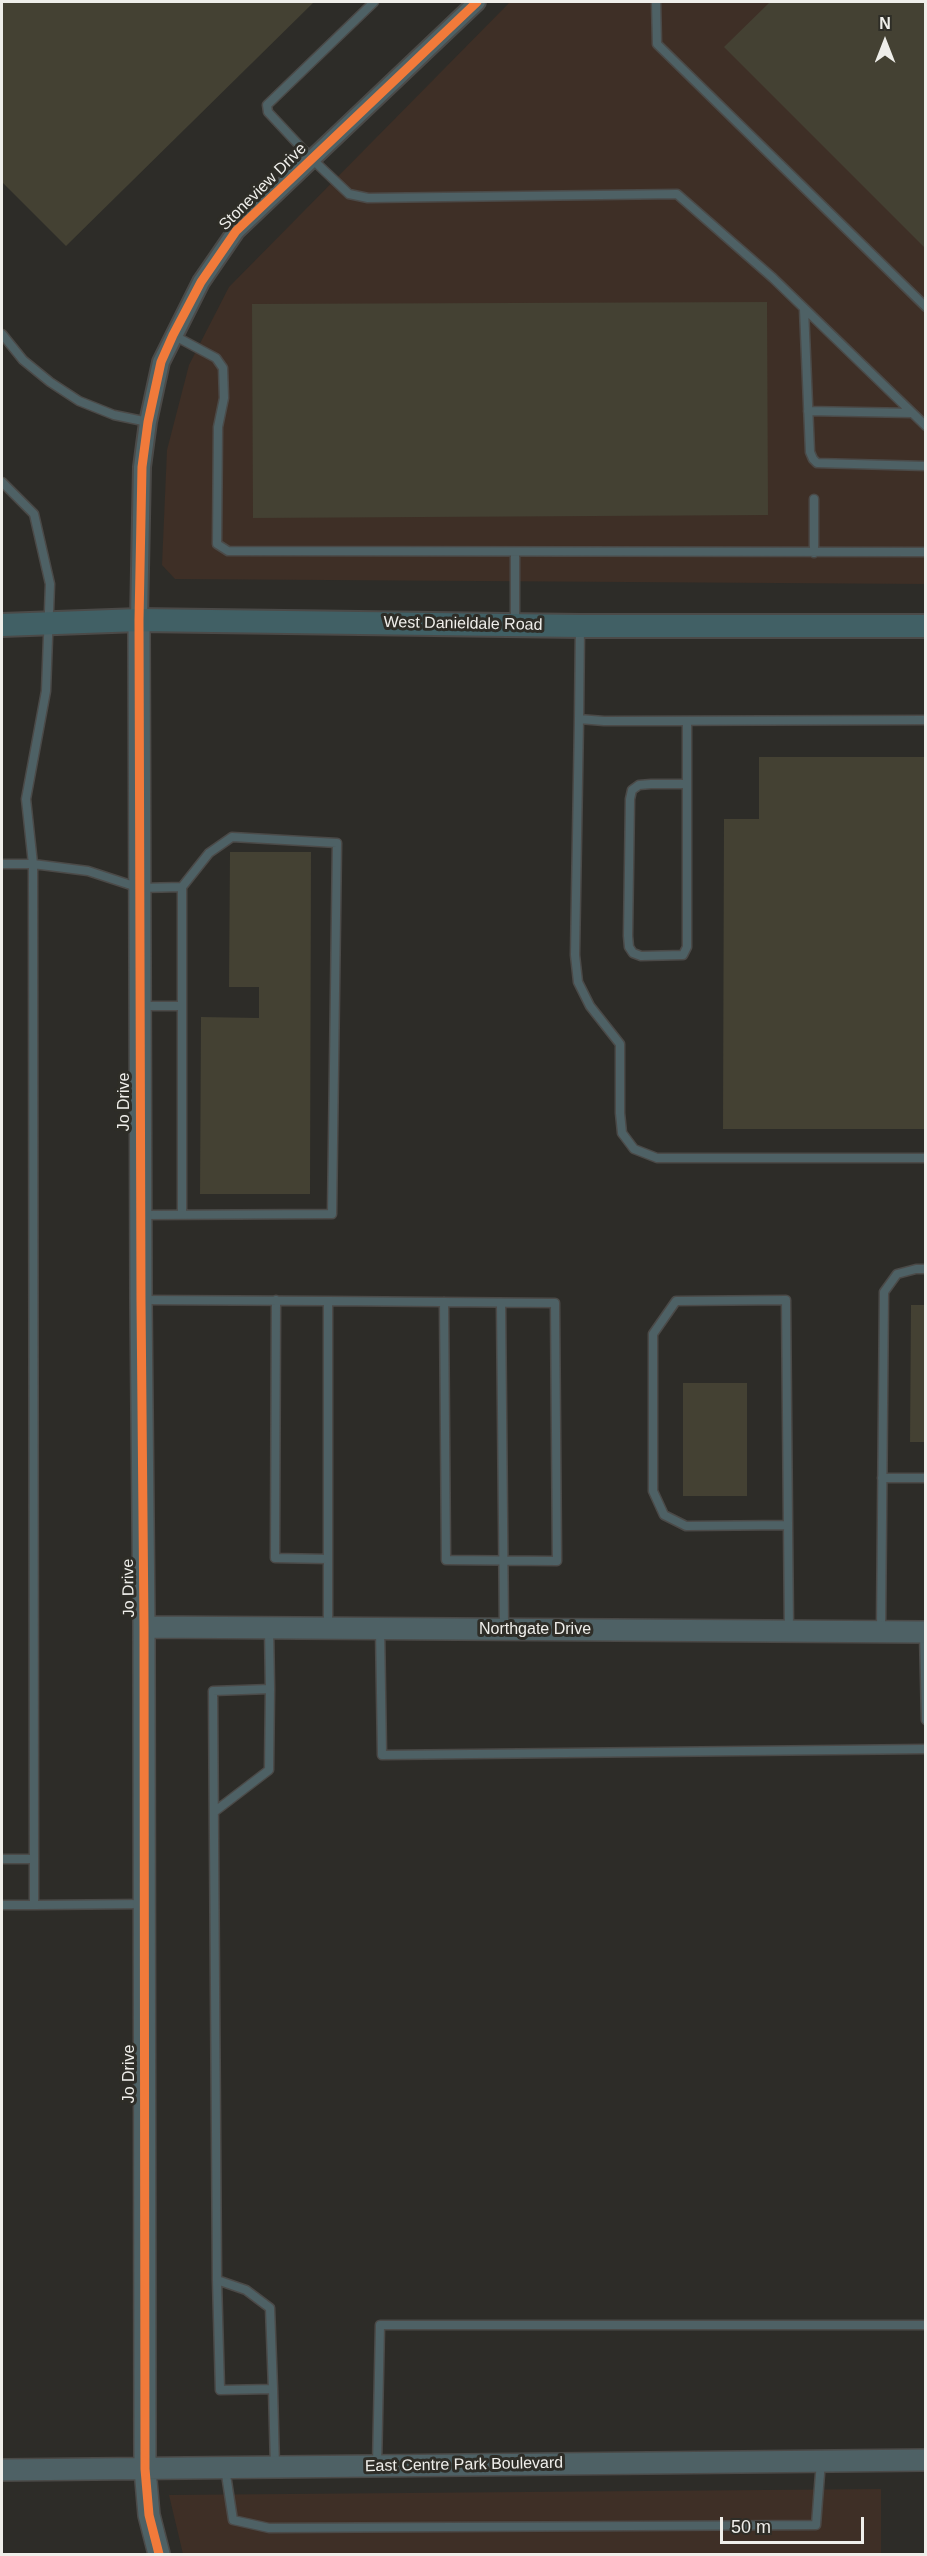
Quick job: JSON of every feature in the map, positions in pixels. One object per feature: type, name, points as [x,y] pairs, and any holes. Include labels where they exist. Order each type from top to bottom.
[{"type":"main road","name":"West Danieldale Road","points":[[2,626],[139,620],[580,626],[926,626]]},
{"type":"street","name":"Stoneview Drive","points":[[139,620],[142,467],[148,422],[161,362],[172,335],[201,282],[236,231],[473,3]]},
{"type":"street","name":"Jo Drive","points":[[139,620],[145,1904],[145,2469],[149,2515],[159,2554]]},
{"type":"street","name":"Northgate Drive","points":[[144,1627],[925,1632]]},
{"type":"street","name":"East Centre Park Boulevard","points":[[2,2469],[926,2460]]},
{"type":"lane","points":[[374,2],[267,105],[268,112],[349,194],[368,198],[677,194],[804,309],[926,426]]},
{"type":"lane","points":[[656,2],[657,44],[926,307]]},
{"type":"lane","points":[[804,309],[810,452],[817,463],[926,466]]},
{"type":"lane","points":[[2,334],[23,360],[50,382],[80,401],[114,415],[148,422]]},
{"type":"lane","points":[[172,335],[216,358],[223,368],[224,398],[218,427],[217,544],[228,551],[926,552]]},
{"type":"lane","points":[[808,411],[912,413]]},
{"type":"lane","points":[[2,482],[34,514],[50,584],[46,691],[26,799],[33,864],[34,1905]]},
{"type":"lane","points":[[814,499],[814,553]]},
{"type":"lane","points":[[515,552],[515,625]]},
{"type":"lane","points":[[580,626],[575,955],[578,982],[590,1006],[620,1044],[622,1132],[634,1149],[657,1158],[926,1158]]},
{"type":"lane","points":[[579,719],[926,720]]},
{"type":"lane","points":[[687,721],[687,784],[687,947],[683,955],[641,956],[633,953],[629,947],[628,936],[632,790],[639,785],[687,784]]},
{"type":"lane","points":[[141,1215],[182,1215],[332,1214],[337,843],[232,837],[209,852],[182,887],[182,1215]]},
{"type":"lane","points":[[2,864],[33,864],[88,871],[140,888],[182,887]]},
{"type":"lane","points":[[140,1006],[182,1006]]},
{"type":"lane","points":[[881,1632],[884,1292],[897,1274],[926,1269]]},
{"type":"lane","points":[[141,1300],[276,1300],[555,1303],[557,1561],[446,1560],[444,1302]]},
{"type":"lane","points":[[276,1300],[275,1558],[328,1559]]},
{"type":"lane","points":[[788,1525],[686,1526],[664,1515],[653,1491],[653,1334],[676,1301],[786,1300],[789,1632]]},
{"type":"lane","points":[[328,1301],[328,1628]]},
{"type":"lane","points":[[501,1303],[504,1630]]},
{"type":"lane","points":[[882,1478],[926,1478]]},
{"type":"lane","points":[[214,1812],[269,1770],[269,1628]]},
{"type":"lane","points":[[380,1629],[382,1755],[926,1749]]},
{"type":"lane","points":[[925,1632],[926,1720]]},
{"type":"lane","points":[[270,1689],[213,1691],[217,2280],[220,2390],[273,2389]]},
{"type":"lane","points":[[2,1859],[34,1859]]},
{"type":"lane","points":[[2,1905],[145,1904]]},
{"type":"lane","points":[[217,2280],[246,2290],[270,2308],[275,2467]]},
{"type":"lane","points":[[377,2466],[380,2325],[926,2325]]},
{"type":"lane","points":[[225,2468],[233,2520],[269,2528],[816,2525],[821,2461]]},
{"type":"shaded area","points":[[510,2],[925,2],[925,584],[175,579],[162,565],[167,450],[189,365],[229,287]]},
{"type":"shaded area","points":[[881,2489],[881,2554],[183,2554],[169,2495]]},
{"type":"building","points":[[2,2],[314,2],[66,246],[2,182]]},
{"type":"building","points":[[770,2],[926,2],[926,249],[724,47]]},
{"type":"building","points":[[767,302],[768,515],[253,518],[252,304]]},
{"type":"building","points":[[759,757],[926,757],[926,1129],[723,1129],[724,819],[759,819]]},
{"type":"building","points":[[230,852],[311,852],[310,1194],[200,1194],[201,1017],[259,1018],[259,987],[229,987]]},
{"type":"building","points":[[911,1305],[926,1305],[926,1442],[910,1442]]},
{"type":"building","points":[[683,1383],[747,1383],[747,1496],[683,1496]]},
{"type":"cycle path","points":[[159,2554],[149,2515],[145,2469],[139,620],[142,467],[148,422],[161,362],[201,282],[236,231],[477,2]]}]
